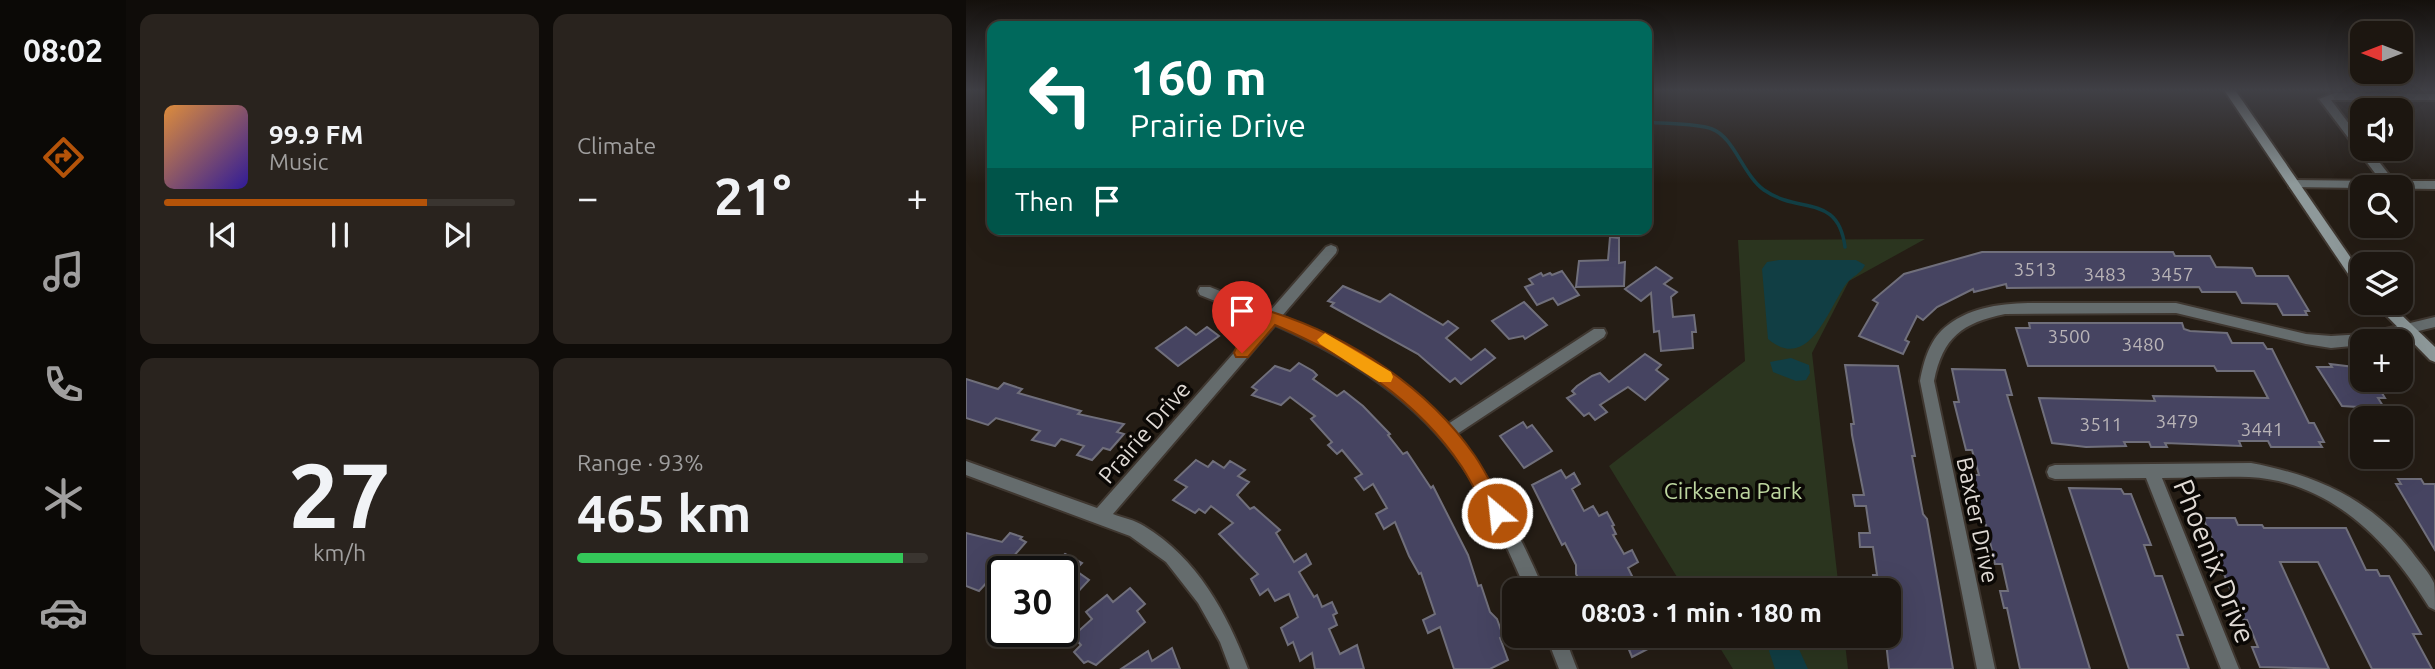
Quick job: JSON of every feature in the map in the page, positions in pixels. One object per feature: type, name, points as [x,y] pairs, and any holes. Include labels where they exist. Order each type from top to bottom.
[{"type":"street","points":[[2250,121],[2350,267]]},
{"type":"street","points":[[2341,121],[2383,175]]},
{"type":"street","points":[[2293,184],[2350,184]]},
{"type":"street","points":[[2413,185],[2435,185]]},
{"type":"street","name":"Prairie Drive","points":[[1102,515],[1331,250]]},
{"type":"street","points":[[1205,291],[1332,343],[1365,362],[1397,386],[1446,433],[1469,462],[1488,494],[1529,578]]},
{"type":"street","name":"Baxter Drive","points":[[1986,669],[1927,381],[1929,361],[1940,340],[1957,324],[1979,313],[2005,309],[2176,308],[2306,339],[2331,342],[2350,340]]},
{"type":"street","points":[[2393,315],[2407,329],[2435,322]]},
{"type":"street","points":[[1446,433],[1599,332]]},
{"type":"street","points":[[2413,335],[2435,356]]},
{"type":"street","points":[[966,468],[1102,515],[1136,530],[1172,556],[1204,597],[1227,637],[1239,669]]},
{"type":"street","points":[[2055,472],[2251,470],[2281,474],[2309,482],[2334,494],[2363,514],[2389,537],[2407,557],[2435,601]]},
{"type":"street","name":"Phoenix Drive","points":[[2152,471],[2230,669]]},
{"type":"street","points":[[1560,648],[1567,669]]},
{"type":"green space","name":"Cirksena Park","points":[[1925,239],[1849,281],[1812,353],[1838,578],[1678,578],[1609,466],[1745,361],[1738,240]]},
{"type":"green space","points":[[1720,648],[1846,648],[1848,669],[1733,669]]},
{"type":"water","points":[[1856,260],[1865,265],[1846,284],[1816,334],[1795,348],[1782,347],[1768,339],[1762,269],[1767,262]]},
{"type":"water","points":[[1791,358],[1809,365],[1810,373],[1806,380],[1796,381],[1773,372],[1770,362]]},
{"type":"water","points":[[1770,648],[1798,648],[1808,669],[1775,669]]},
{"type":"building","points":[[1610,237],[1619,238],[1619,263],[1625,262],[1624,286],[1576,287],[1579,261],[1608,260]]},
{"type":"building","points":[[1982,252],[2173,252],[2175,256],[2210,256],[2216,267],[2252,268],[2256,276],[2288,276],[2309,311],[2305,311],[2307,315],[2283,315],[2277,304],[2242,303],[2236,292],[2202,292],[2199,287],[2007,288],[2006,284],[1974,292],[1973,289],[1937,307],[1923,320],[1917,316],[1905,340],[1909,342],[1903,354],[1859,336],[1878,303],[1873,300],[1904,274]]},
{"type":"building","points":[[1656,267],[1672,278],[1664,284],[1677,292],[1671,297],[1673,317],[1694,315],[1696,332],[1692,332],[1693,348],[1661,351],[1659,331],[1654,332],[1651,293],[1641,301],[1625,289]]},
{"type":"building","points":[[1562,271],[1579,295],[1558,305],[1553,298],[1537,305],[1525,287],[1533,284],[1529,279],[1541,273],[1543,276]]},
{"type":"building","points":[[1343,286],[1380,302],[1390,294],[1443,325],[1448,321],[1458,328],[1446,338],[1471,360],[1485,349],[1495,358],[1461,384],[1455,378],[1450,382],[1418,354],[1331,306],[1334,303],[1328,301]]},
{"type":"building","points":[[1524,302],[1547,325],[1525,339],[1523,336],[1509,339],[1492,321]]},
{"type":"building","points":[[2029,323],[2182,323],[2184,329],[2190,331],[2227,333],[2232,343],[2263,343],[2267,349],[2272,349],[2309,423],[2314,423],[2324,442],[2319,442],[2322,447],[2271,447],[2268,441],[2239,441],[2241,446],[2165,443],[2167,447],[2151,447],[2149,442],[2124,442],[2126,446],[2086,447],[2052,443],[2039,398],[2155,401],[2153,396],[2268,398],[2254,371],[2217,371],[2214,366],[2028,366],[2016,328],[2030,328]]},
{"type":"building","points":[[1186,327],[1196,335],[1207,327],[1219,336],[1178,366],[1156,348]]},
{"type":"building","points":[[1645,354],[1661,365],[1656,370],[1668,379],[1645,400],[1628,387],[1600,405],[1607,412],[1595,420],[1589,413],[1584,416],[1567,398],[1575,394],[1572,391],[1577,386],[1592,376],[1600,373],[1609,382]]},
{"type":"building","points":[[1299,363],[1313,371],[1317,375],[1313,379],[1337,396],[1344,391],[1363,406],[1390,434],[1388,435],[1403,454],[1407,452],[1431,488],[1433,486],[1468,555],[1490,612],[1497,619],[1502,633],[1502,648],[1508,660],[1490,669],[1454,669],[1440,627],[1428,633],[1423,620],[1435,614],[1421,573],[1419,574],[1409,556],[1395,522],[1384,529],[1376,514],[1387,508],[1373,484],[1364,490],[1355,478],[1362,474],[1342,450],[1337,454],[1328,445],[1332,442],[1311,419],[1315,416],[1290,397],[1281,405],[1252,395],[1257,390],[1252,387],[1275,366],[1290,371]]},
{"type":"building","points":[[2330,364],[2350,366],[2350,392],[2381,392],[2385,398],[2378,398],[2383,406],[2342,406],[2317,367],[2332,367]]},
{"type":"building","points":[[1845,365],[1898,366],[1915,456],[1912,456],[1923,514],[1927,519],[1953,669],[1889,669],[1887,648],[1901,648],[1901,578],[1873,578],[1873,575],[1877,575],[1873,547],[1860,547],[1859,533],[1870,533],[1866,506],[1855,506],[1853,495],[1864,495],[1852,435],[1851,424],[1854,424]]},
{"type":"building","points":[[1952,369],[2005,370],[2012,395],[2007,395],[2090,669],[2020,669],[2007,608],[2004,608],[2000,591],[2008,591],[2002,564],[1995,564],[1984,525],[1972,475],[1979,475],[1972,450],[1966,450],[1954,402],[1959,402]]},
{"type":"building","points":[[966,379],[998,389],[1004,383],[1022,389],[1018,393],[1081,411],[1078,414],[1124,424],[1117,432],[1124,434],[1110,450],[1103,448],[1092,460],[1077,455],[1084,446],[1061,439],[1055,446],[1032,440],[1040,431],[996,418],[988,425],[966,418]]},
{"type":"building","points":[[1523,422],[1527,428],[1532,425],[1552,451],[1524,468],[1500,436]]},
{"type":"building","points":[[1196,460],[1208,467],[1213,461],[1224,468],[1230,461],[1245,470],[1238,476],[1249,482],[1237,495],[1250,509],[1254,507],[1280,530],[1276,533],[1294,562],[1306,554],[1311,564],[1299,572],[1314,597],[1317,595],[1322,607],[1332,602],[1337,613],[1333,615],[1337,625],[1329,629],[1340,654],[1357,645],[1364,669],[1315,669],[1312,653],[1300,661],[1293,642],[1288,645],[1281,628],[1298,617],[1289,594],[1275,601],[1268,589],[1260,595],[1251,579],[1258,574],[1219,534],[1233,523],[1211,506],[1205,513],[1199,509],[1195,513],[1173,500],[1187,487],[1175,480]]},
{"type":"building","points":[[1561,470],[1566,478],[1574,473],[1580,484],[1572,489],[1584,511],[1593,506],[1599,516],[1607,512],[1614,525],[1612,526],[1616,534],[1613,535],[1624,554],[1632,550],[1638,562],[1628,568],[1633,578],[1578,578],[1576,565],[1565,543],[1562,545],[1532,485]]},
{"type":"building","points":[[2398,479],[2421,479],[2424,484],[2435,484],[2435,550],[2396,484],[2401,484]]},
{"type":"building","points":[[2069,488],[2121,489],[2124,494],[2131,494],[2151,545],[2144,545],[2155,576],[2162,576],[2183,635],[2177,635],[2189,669],[2129,669]]},
{"type":"building","points":[[2203,518],[2235,518],[2238,525],[2262,525],[2264,528],[2346,528],[2366,570],[2377,570],[2380,576],[2389,576],[2421,634],[2413,634],[2432,669],[2372,669],[2318,562],[2280,562],[2329,669],[2260,667],[2252,647],[2258,647],[2247,620],[2243,620],[2224,574],[2221,574],[2214,557],[2220,557]]},
{"type":"building","points":[[966,533],[1002,542],[1010,533],[1022,537],[1020,539],[1026,542],[1014,556],[987,556],[987,582],[979,591],[966,586]]},
{"type":"building","points":[[1078,572],[1089,580],[1078,592]]},
{"type":"building","points":[[1130,588],[1145,604],[1137,611],[1145,622],[1096,665],[1088,661],[1084,663],[1074,652],[1081,645],[1078,642],[1078,632],[1092,619],[1086,612],[1107,595],[1113,602]]},
{"type":"building","points":[[1172,648],[1180,669],[1121,669],[1148,651],[1152,661]]},
{"type":"building","points":[[1628,648],[1650,648],[1632,657]]},
{"type":"waterway","points":[[1652,122],[1698,126],[1720,133],[1764,190],[1791,202],[1826,212],[1834,219],[1841,230],[1845,247]]},
{"type":"slow traffic","points":[[1325,340],[1365,362],[1385,377]]},
{"type":"route","points":[[1242,353],[1272,318],[1332,343],[1365,362],[1397,386],[1446,433],[1469,462],[1497,513]]}]
